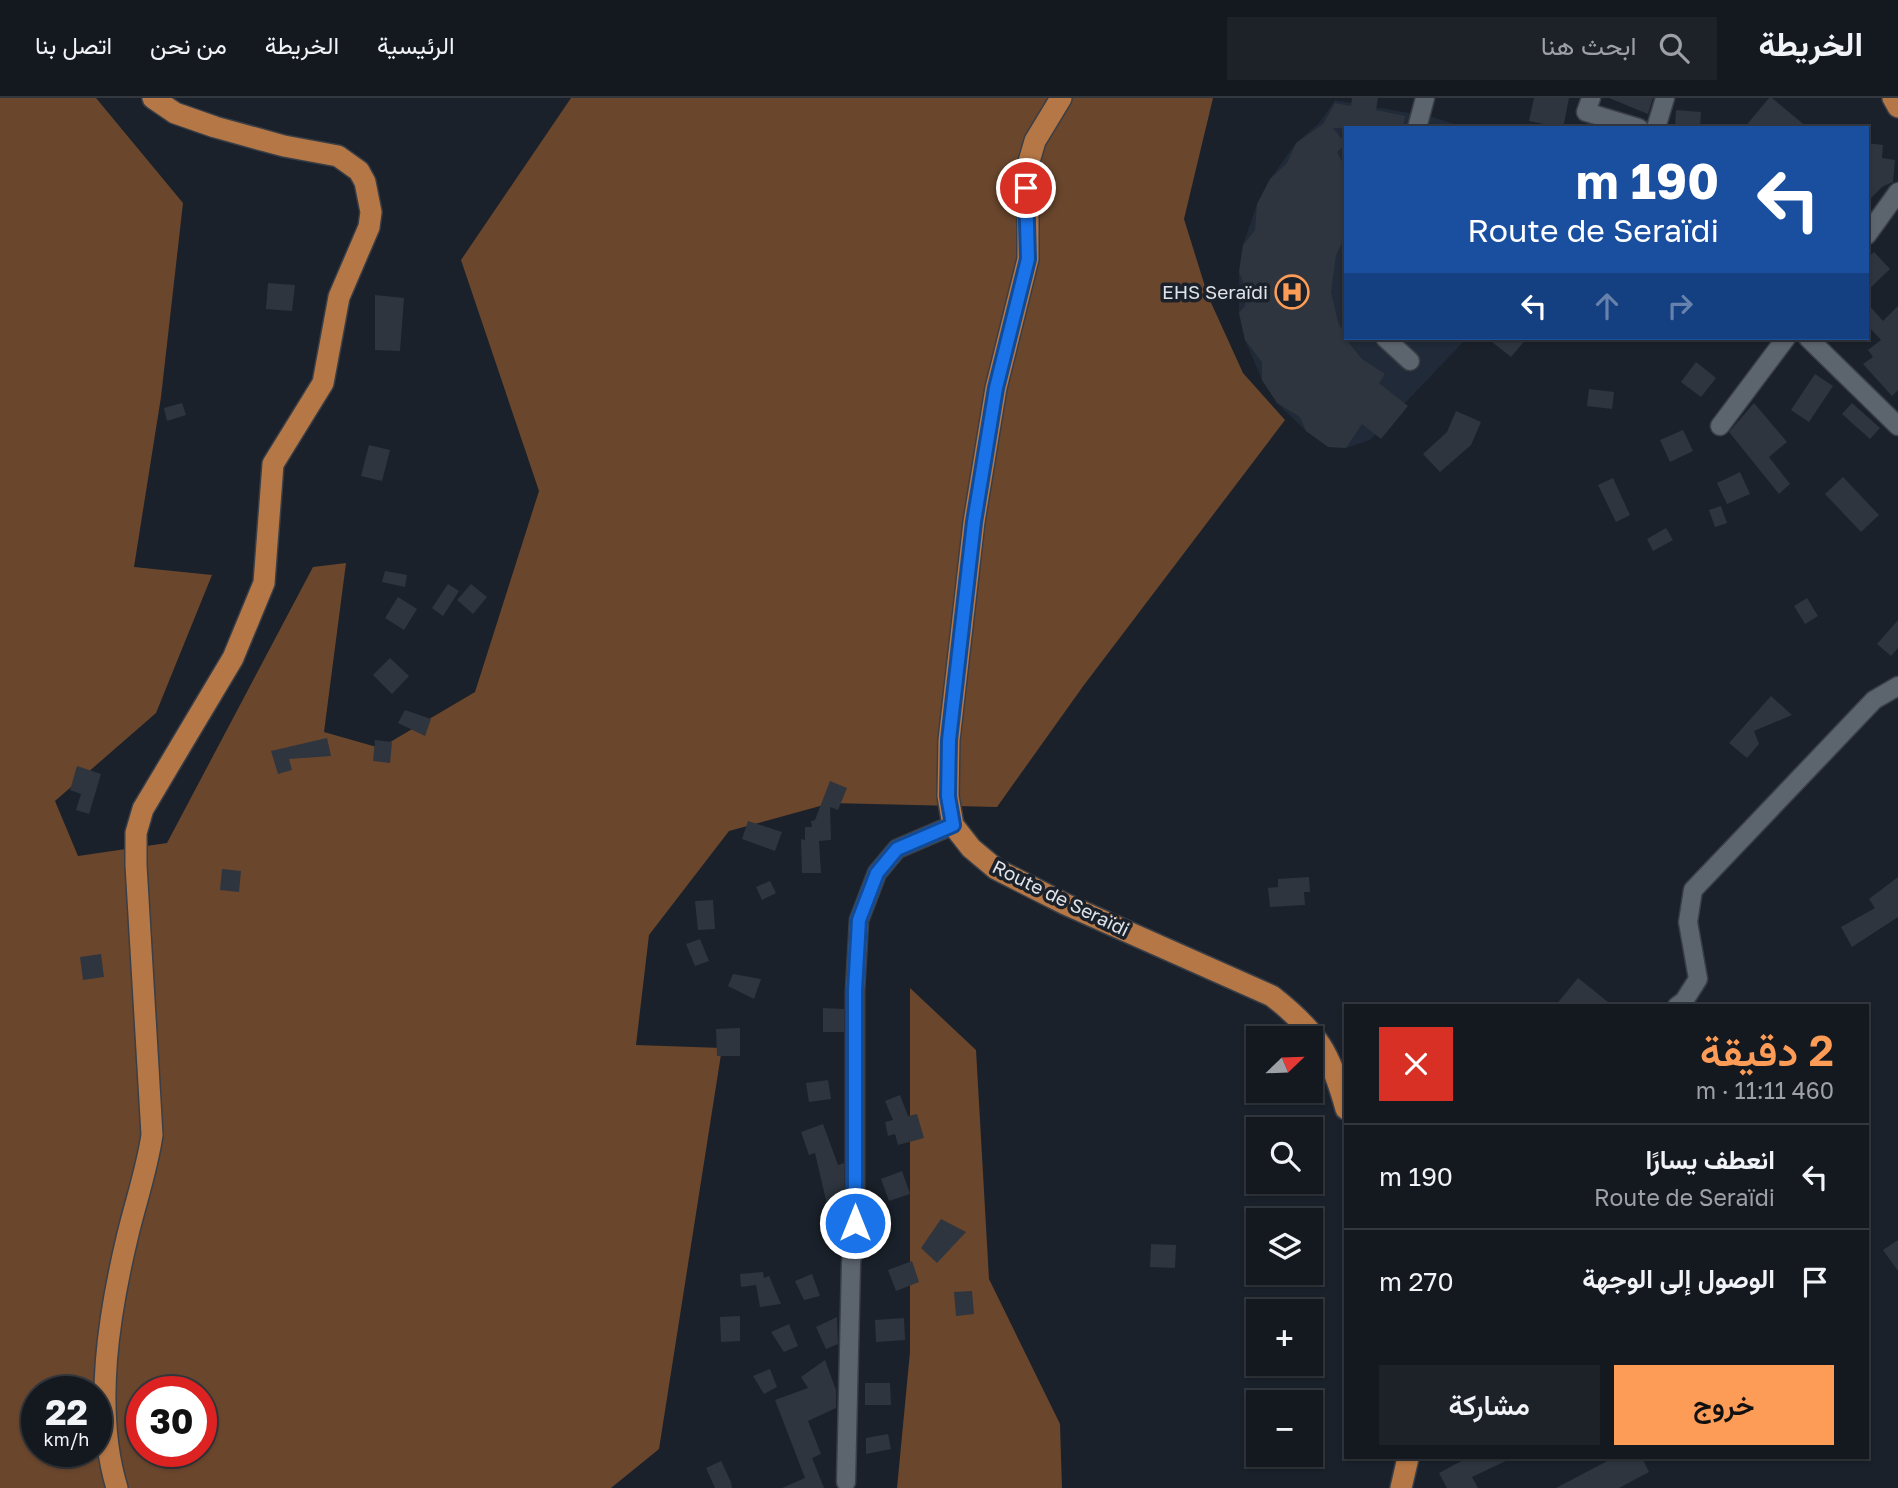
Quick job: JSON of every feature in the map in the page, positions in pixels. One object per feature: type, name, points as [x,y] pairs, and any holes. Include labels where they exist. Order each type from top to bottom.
[{"type":"main road","points":[[117,1488],[108,1441],[106,1383],[114,1300],[128,1233],[146,1171],[152,1135],[136,865],[139,821],[233,658],[260,594],[266,571],[273,464],[323,383],[339,297],[369,227],[371,212],[365,182],[359,171],[338,156],[284,146],[215,127],[175,113],[153,98]]},
{"type":"main road","points":[[953,825],[948,796],[949,740],[974,522],[996,388],[1028,259],[1028,165],[1035,141],[1062,98]]},
{"type":"main road","points":[[1893,98],[1898,107]]},
{"type":"main road","name":"Route de Seraïdi","points":[[953,825],[971,848],[996,869],[1065,904],[1272,996],[1299,1017],[1318,1038],[1336,1074],[1344,1103]]},
{"type":"main road","points":[[1401,1488],[1408,1459]]},
{"type":"street","points":[[1657,126],[1665,98]]},
{"type":"street","points":[[1417,126],[1423,102]]},
{"type":"street","points":[[1586,112],[1632,126]]},
{"type":"street","points":[[1869,232],[1898,192]]},
{"type":"street","points":[[1387,340],[1410,361]]},
{"type":"street","points":[[1720,426],[1784,340]]},
{"type":"street","points":[[1810,340],[1898,426]]},
{"type":"street","points":[[1680,1004],[1698,979],[1688,922],[1693,890],[1874,700],[1898,685]]},
{"type":"street","points":[[846,1482],[851,1264],[855,1223],[855,991],[859,920],[877,873],[897,849],[953,825]]},
{"type":"shaded area","points":[[0,98],[96,98],[183,203],[161,397],[134,567],[212,575],[156,713],[55,801],[78,856],[167,843],[313,567],[346,563],[324,732],[380,748],[475,692],[539,491],[461,260],[571,98],[1213,98],[1184,219],[1208,296],[1243,373],[1285,420],[1084,685],[997,807],[831,803],[729,831],[649,935],[636,1045],[722,1048],[659,1449],[611,1488],[0,1488]]},
{"type":"shaded area","name":"EHS Seraïdi","points":[[1335,100],[1432,117],[1461,126],[1344,126],[1344,340],[1465,340],[1370,440],[1346,448],[1329,447],[1306,431],[1277,403],[1262,380],[1245,340],[1239,313],[1239,272],[1243,245],[1257,204],[1270,179],[1296,143],[1319,123]]},
{"type":"shaded area","points":[[910,988],[976,1050],[989,1279],[1060,1424],[1062,1488],[897,1488],[910,1352]]},
{"type":"building","name":"EHS Seraïdi","points":[[1352,98],[1378,98],[1376,110],[1405,116],[1403,126],[1333,128],[1344,142],[1344,146],[1337,152],[1344,165],[1344,239],[1336,255],[1331,292],[1344,340],[1347,340],[1362,359],[1385,374],[1379,383],[1408,406],[1381,439],[1362,424],[1346,448],[1328,447],[1306,431],[1300,417],[1277,403],[1262,380],[1262,362],[1245,340],[1239,313],[1245,306],[1246,289],[1239,272],[1243,245],[1255,230],[1257,204],[1270,179],[1287,163],[1296,143],[1323,124],[1335,103],[1351,106]]},
{"type":"building","points":[[1534,98],[1569,98],[1563,126],[1529,121]]},
{"type":"building","points":[[1609,98],[1653,98],[1648,114]]},
{"type":"building","points":[[1769,98],[1772,98],[1806,126],[1746,126]]},
{"type":"building","points":[[1676,110],[1701,112],[1700,126],[1675,126]]},
{"type":"building","points":[[1869,143],[1883,145],[1882,158],[1895,160],[1893,182],[1882,187],[1869,200]]},
{"type":"building","points":[[1874,252],[1890,269],[1869,289],[1869,257]]},
{"type":"building","points":[[268,283],[295,285],[292,311],[266,309]]},
{"type":"building","points":[[375,295],[404,298],[400,351],[375,350]]},
{"type":"building","points":[[1869,305],[1883,321],[1898,306],[1898,390],[1892,396],[1863,364],[1873,357],[1868,350],[1881,340],[1869,327]]},
{"type":"building","points":[[1490,340],[1525,340],[1511,357]]},
{"type":"building","points":[[1696,362],[1716,378],[1701,397],[1681,382]]},
{"type":"building","points":[[1815,374],[1833,386],[1809,422],[1791,410]]},
{"type":"building","points":[[1589,389],[1614,392],[1612,409],[1587,406]]},
{"type":"building","points":[[182,403],[186,415],[167,421],[164,408]]},
{"type":"building","points":[[1754,403],[1787,442],[1769,457],[1790,484],[1779,494],[1729,432]]},
{"type":"building","points":[[1852,403],[1880,428],[1870,439],[1842,414]]},
{"type":"building","points":[[1456,411],[1481,422],[1471,445],[1440,472],[1423,454],[1447,432]]},
{"type":"building","points":[[1683,430],[1693,451],[1670,462],[1660,440]]},
{"type":"building","points":[[369,445],[390,450],[382,481],[361,476]]},
{"type":"building","points":[[1740,472],[1750,494],[1727,504],[1717,483]]},
{"type":"building","points":[[1843,477],[1879,515],[1861,532],[1825,494]]},
{"type":"building","points":[[1613,478],[1630,515],[1616,522],[1598,485]]},
{"type":"building","points":[[1721,506],[1727,523],[1715,527],[1709,510]]},
{"type":"building","points":[[1666,528],[1673,540],[1653,551],[1647,539]]},
{"type":"building","points":[[385,571],[407,575],[405,587],[382,582]]},
{"type":"building","points":[[448,584],[459,591],[443,616],[432,608]]},
{"type":"building","points":[[471,584],[487,597],[473,614],[457,600]]},
{"type":"building","points":[[398,597],[417,609],[404,630],[385,618]]},
{"type":"building","points":[[1807,598],[1818,616],[1805,624],[1794,606]]},
{"type":"building","points":[[1898,620],[1898,648],[1891,656],[1877,644]]},
{"type":"building","points":[[390,658],[409,676],[392,694],[373,675]]},
{"type":"building","points":[[1771,696],[1792,715],[1754,731],[1759,744],[1747,758],[1729,743]]},
{"type":"building","points":[[405,710],[431,719],[425,736],[398,723]]},
{"type":"building","points":[[327,738],[331,756],[289,759],[292,770],[278,774],[271,751]]},
{"type":"building","points":[[375,740],[392,742],[390,763],[373,761]]},
{"type":"building","points":[[77,766],[101,774],[89,814],[76,810],[81,794],[70,790]]},
{"type":"building","points":[[830,781],[847,788],[838,810],[830,807],[831,840],[819,841],[821,873],[802,873],[801,839],[805,840],[805,827],[812,827],[811,821],[815,820]]},
{"type":"building","points":[[748,821],[782,832],[775,851],[742,839]]},
{"type":"building","points":[[222,869],[241,871],[239,892],[220,890]]},
{"type":"building","points":[[1309,877],[1310,892],[1304,892],[1305,905],[1270,907],[1268,888],[1278,887],[1278,879]]},
{"type":"building","points":[[1898,877],[1898,917],[1852,947],[1841,927],[1875,908],[1869,899]]},
{"type":"building","points":[[770,881],[776,893],[762,900],[756,887]]},
{"type":"building","points":[[713,900],[715,929],[698,930],[695,901]]},
{"type":"building","points":[[700,939],[709,961],[695,966],[686,944]]},
{"type":"building","points":[[101,954],[104,977],[83,980],[80,957]]},
{"type":"building","points":[[733,974],[761,979],[754,999],[728,986]]},
{"type":"building","points":[[1578,978],[1610,1004],[1557,1004]]},
{"type":"building","points":[[823,1008],[844,1009],[844,1032],[823,1032]]},
{"type":"building","points":[[740,1028],[740,1056],[717,1056],[716,1029]]},
{"type":"building","points":[[828,1080],[831,1099],[809,1102],[806,1083]]},
{"type":"building","points":[[900,1095],[908,1116],[917,1114],[924,1138],[898,1145],[895,1134],[888,1136],[885,1122],[893,1120],[885,1101]]},
{"type":"building","points":[[823,1124],[838,1165],[844,1163],[844,1219],[831,1222],[815,1153],[809,1155],[801,1132]]},
{"type":"building","points":[[902,1171],[910,1194],[889,1201],[881,1179]]},
{"type":"building","points":[[941,1219],[966,1232],[937,1263],[921,1248]]},
{"type":"building","points":[[1898,1240],[1898,1271],[1883,1250]]},
{"type":"building","points":[[1151,1244],[1176,1245],[1175,1268],[1150,1267]]},
{"type":"building","points":[[912,1261],[919,1282],[896,1291],[888,1270]]},
{"type":"building","points":[[763,1272],[764,1278],[769,1276],[781,1304],[760,1307],[756,1285],[741,1287],[740,1274]]},
{"type":"building","points":[[812,1274],[820,1296],[804,1300],[795,1281]]},
{"type":"building","points":[[972,1291],[974,1314],[956,1316],[954,1292]]},
{"type":"building","points":[[740,1316],[740,1341],[721,1342],[720,1317]]},
{"type":"building","points":[[837,1317],[838,1344],[826,1349],[816,1327]]},
{"type":"building","points":[[904,1318],[905,1340],[876,1342],[875,1320]]},
{"type":"building","points":[[789,1324],[798,1346],[784,1352],[771,1332]]},
{"type":"building","points":[[825,1360],[836,1390],[836,1408],[808,1421],[821,1454],[812,1458],[824,1488],[782,1488],[805,1478],[775,1400],[808,1388],[801,1377]]},
{"type":"building","points":[[770,1369],[777,1387],[764,1394],[753,1376]]},
{"type":"building","points":[[865,1383],[890,1383],[891,1405],[865,1405]]},
{"type":"building","points":[[888,1434],[891,1449],[866,1454],[866,1438]]},
{"type":"building","points":[[1465,1459],[1510,1459],[1472,1477],[1478,1488],[1447,1488],[1439,1473]]},
{"type":"building","points":[[1611,1459],[1642,1459],[1649,1472],[1619,1488],[1556,1488]]},
{"type":"building","points":[[721,1461],[732,1488],[715,1488],[706,1468]]},
{"type":"place","name":"EHS Seraïdi","points":[[1292,292]]},
{"type":"route","points":[[855,1223],[855,991],[859,920],[877,873],[897,849],[953,825],[948,796],[949,740],[974,522],[996,388],[1028,259],[1026,188]]}]
